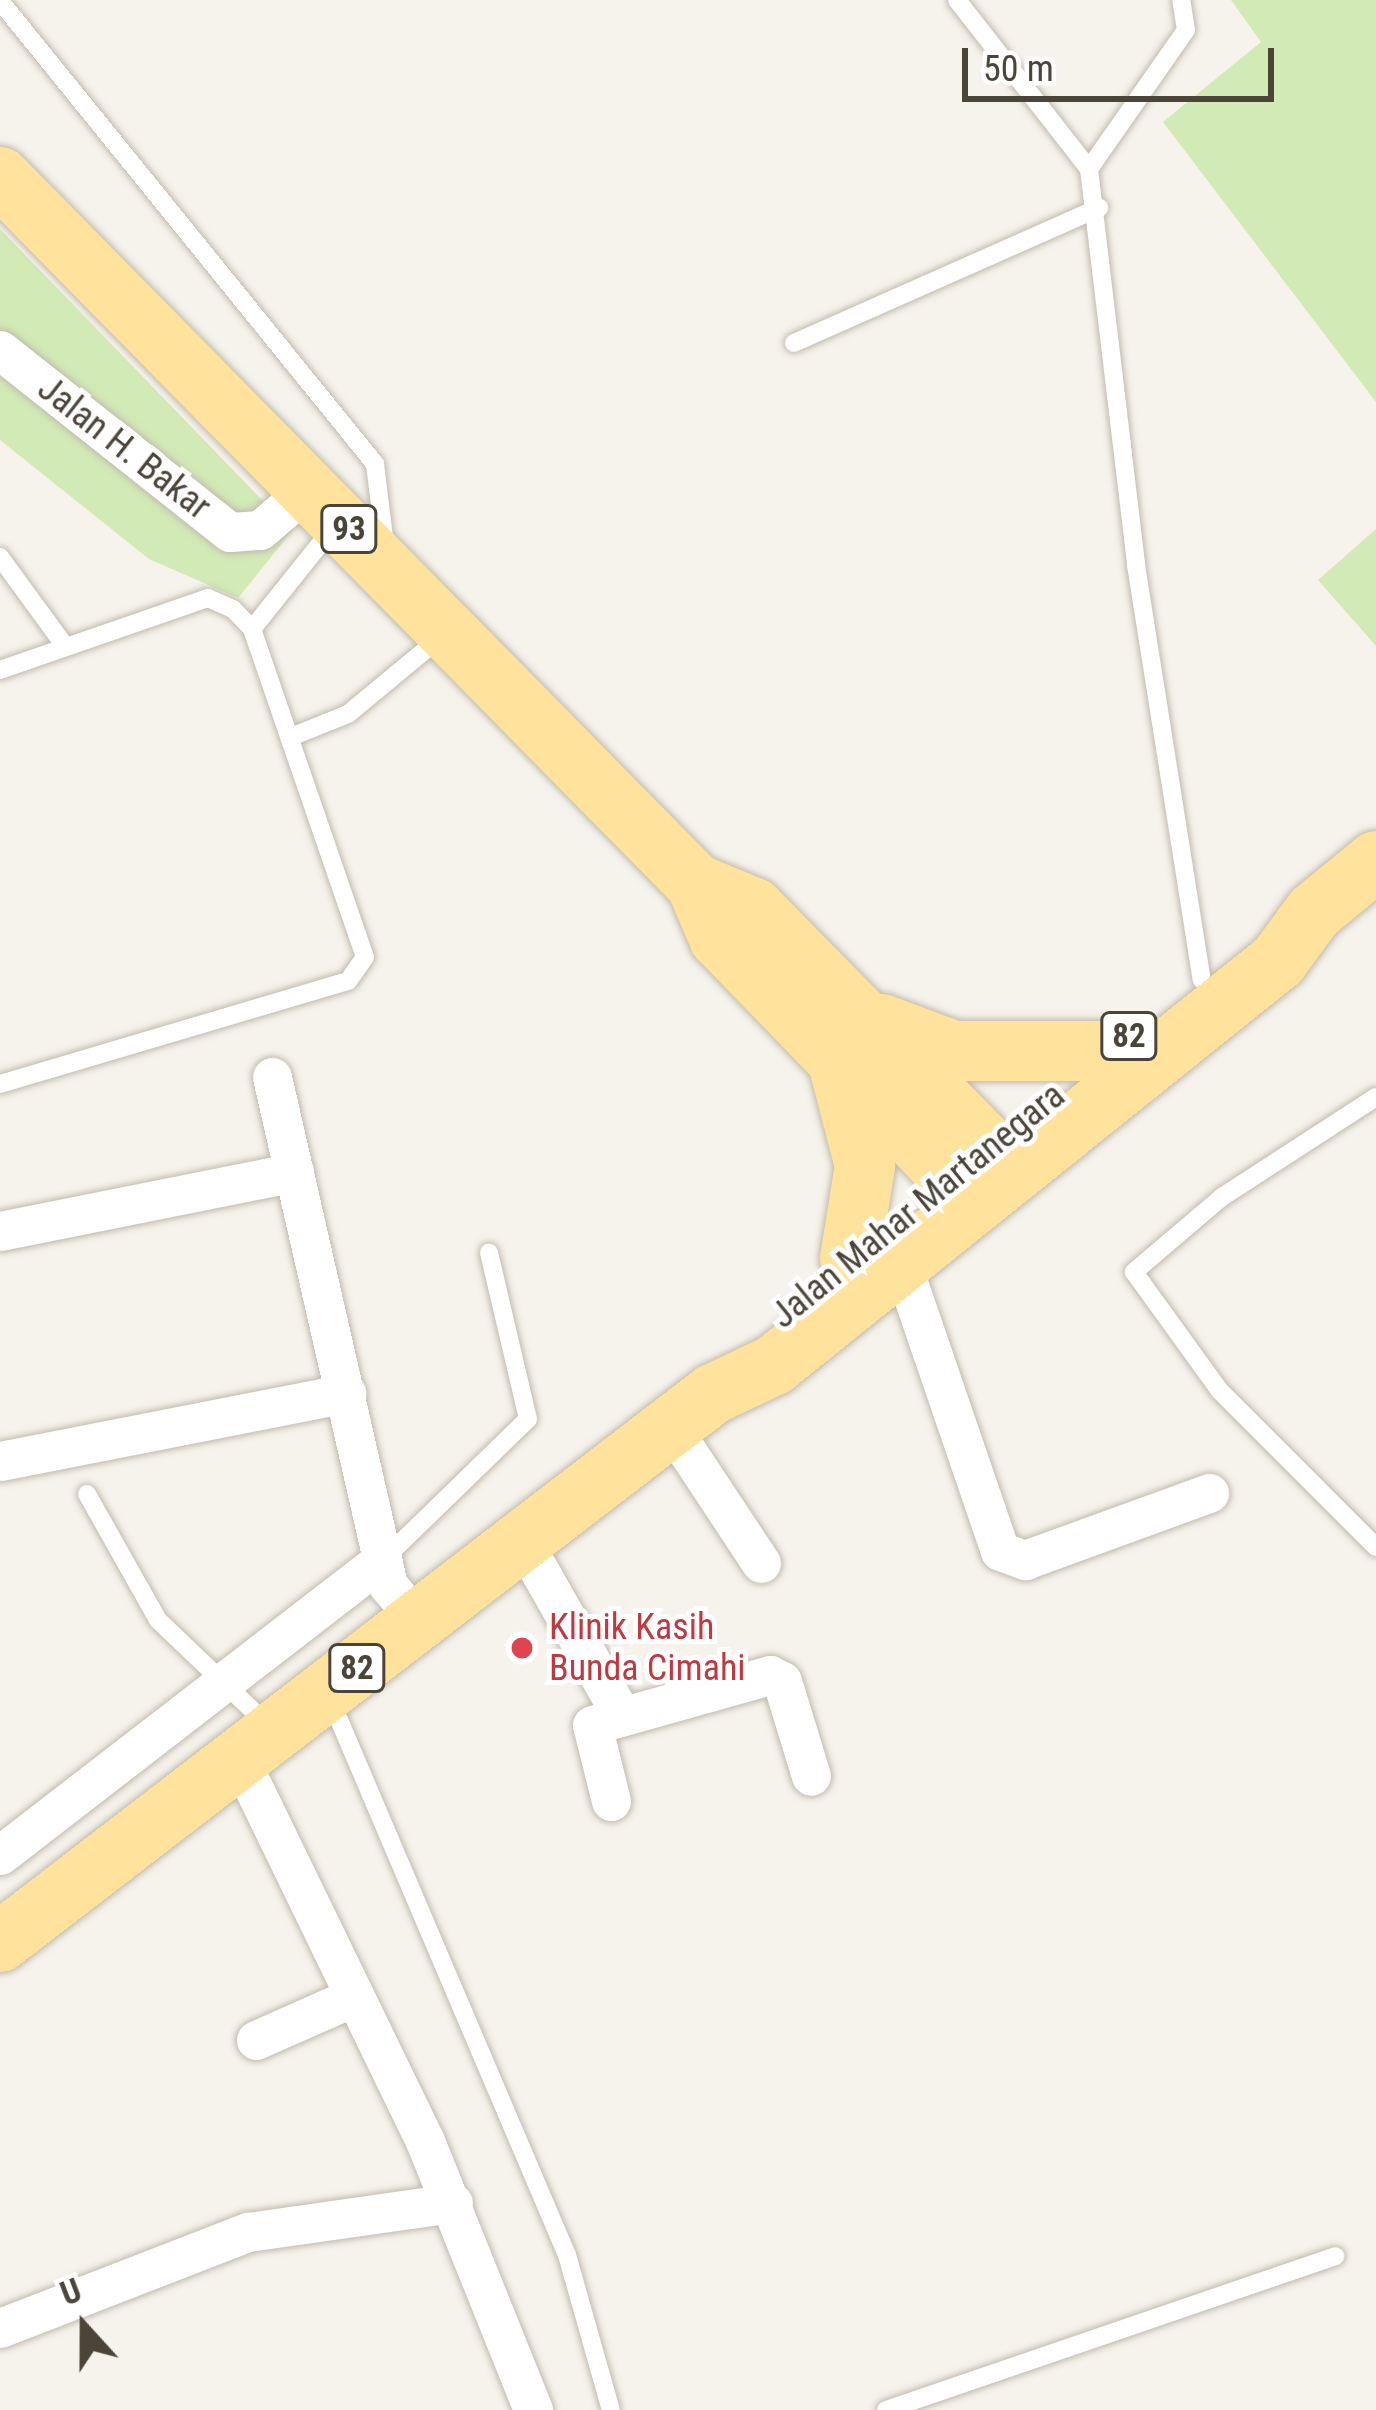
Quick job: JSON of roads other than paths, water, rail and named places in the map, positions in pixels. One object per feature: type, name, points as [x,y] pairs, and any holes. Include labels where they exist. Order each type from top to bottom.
[{"type":"main road","name":"93","points":[[0,177],[696,884],[719,938],[844,1031],[983,1174]]},
{"type":"main road","name":"Jalan Mahar Martanegara","points":[[0,1942],[692,1411],[754,1339],[875,1260],[983,1174],[1278,961],[1314,912],[1376,861]]},
{"type":"main road","name":"Jalan Mahar Martanegara","points":[[983,1174],[1110,1052],[1255,935],[1314,912]]},
{"type":"main road","points":[[875,1260],[844,1031],[954,1052],[1110,1052]]},
{"type":"street","name":"Jalan H. Bakar","points":[[0,350],[230,532],[260,530],[324,504]]},
{"type":"street","points":[[272,1077],[381,1561],[418,1621]]},
{"type":"street","points":[[0,1231],[294,1172]]},
{"type":"street","points":[[875,1260],[989,1543],[1025,1560],[1209,1493]]},
{"type":"street","points":[[0,1460],[346,1394]]},
{"type":"street","points":[[692,1411],[761,1563]]},
{"type":"street","points":[[523,1542],[622,1716]]},
{"type":"street","points":[[0,1855],[381,1561]]},
{"type":"street","points":[[611,1801],[592,1725],[776,1676],[811,1776]]},
{"type":"street","points":[[257,1745],[353,1996],[453,2203],[532,2410]]},
{"type":"street","points":[[256,2040],[353,1996]]},
{"type":"street","points":[[0,2328],[248,2231],[453,2203]]},
{"type":"lane","points":[[957,0],[1089,169],[1099,208],[1136,566],[1202,980]]},
{"type":"lane","points":[[1089,169],[1186,30],[1181,0]]},
{"type":"lane","points":[[0,1],[375,464],[387,568]]},
{"type":"lane","points":[[794,343],[1099,208]]},
{"type":"lane","points":[[251,629],[324,504]]},
{"type":"lane","points":[[0,557],[65,646]]},
{"type":"lane","points":[[0,670],[208,598],[251,629],[365,957],[359,970],[0,1084]]},
{"type":"lane","points":[[292,737],[348,714],[449,631]]},
{"type":"lane","points":[[1376,1097],[1222,1197],[1134,1272],[1219,1390],[1376,1547]]},
{"type":"lane","points":[[381,1561],[528,1419],[490,1253]]},
{"type":"lane","points":[[87,1493],[158,1620],[227,1679],[257,1745]]},
{"type":"lane","points":[[326,1691],[567,2255],[611,2410]]},
{"type":"lane","points":[[886,2410],[1335,2256]]},
{"type":"place","name":"Klinik Kasih Bunda Cimahi","points":[[522,1648]]}]
